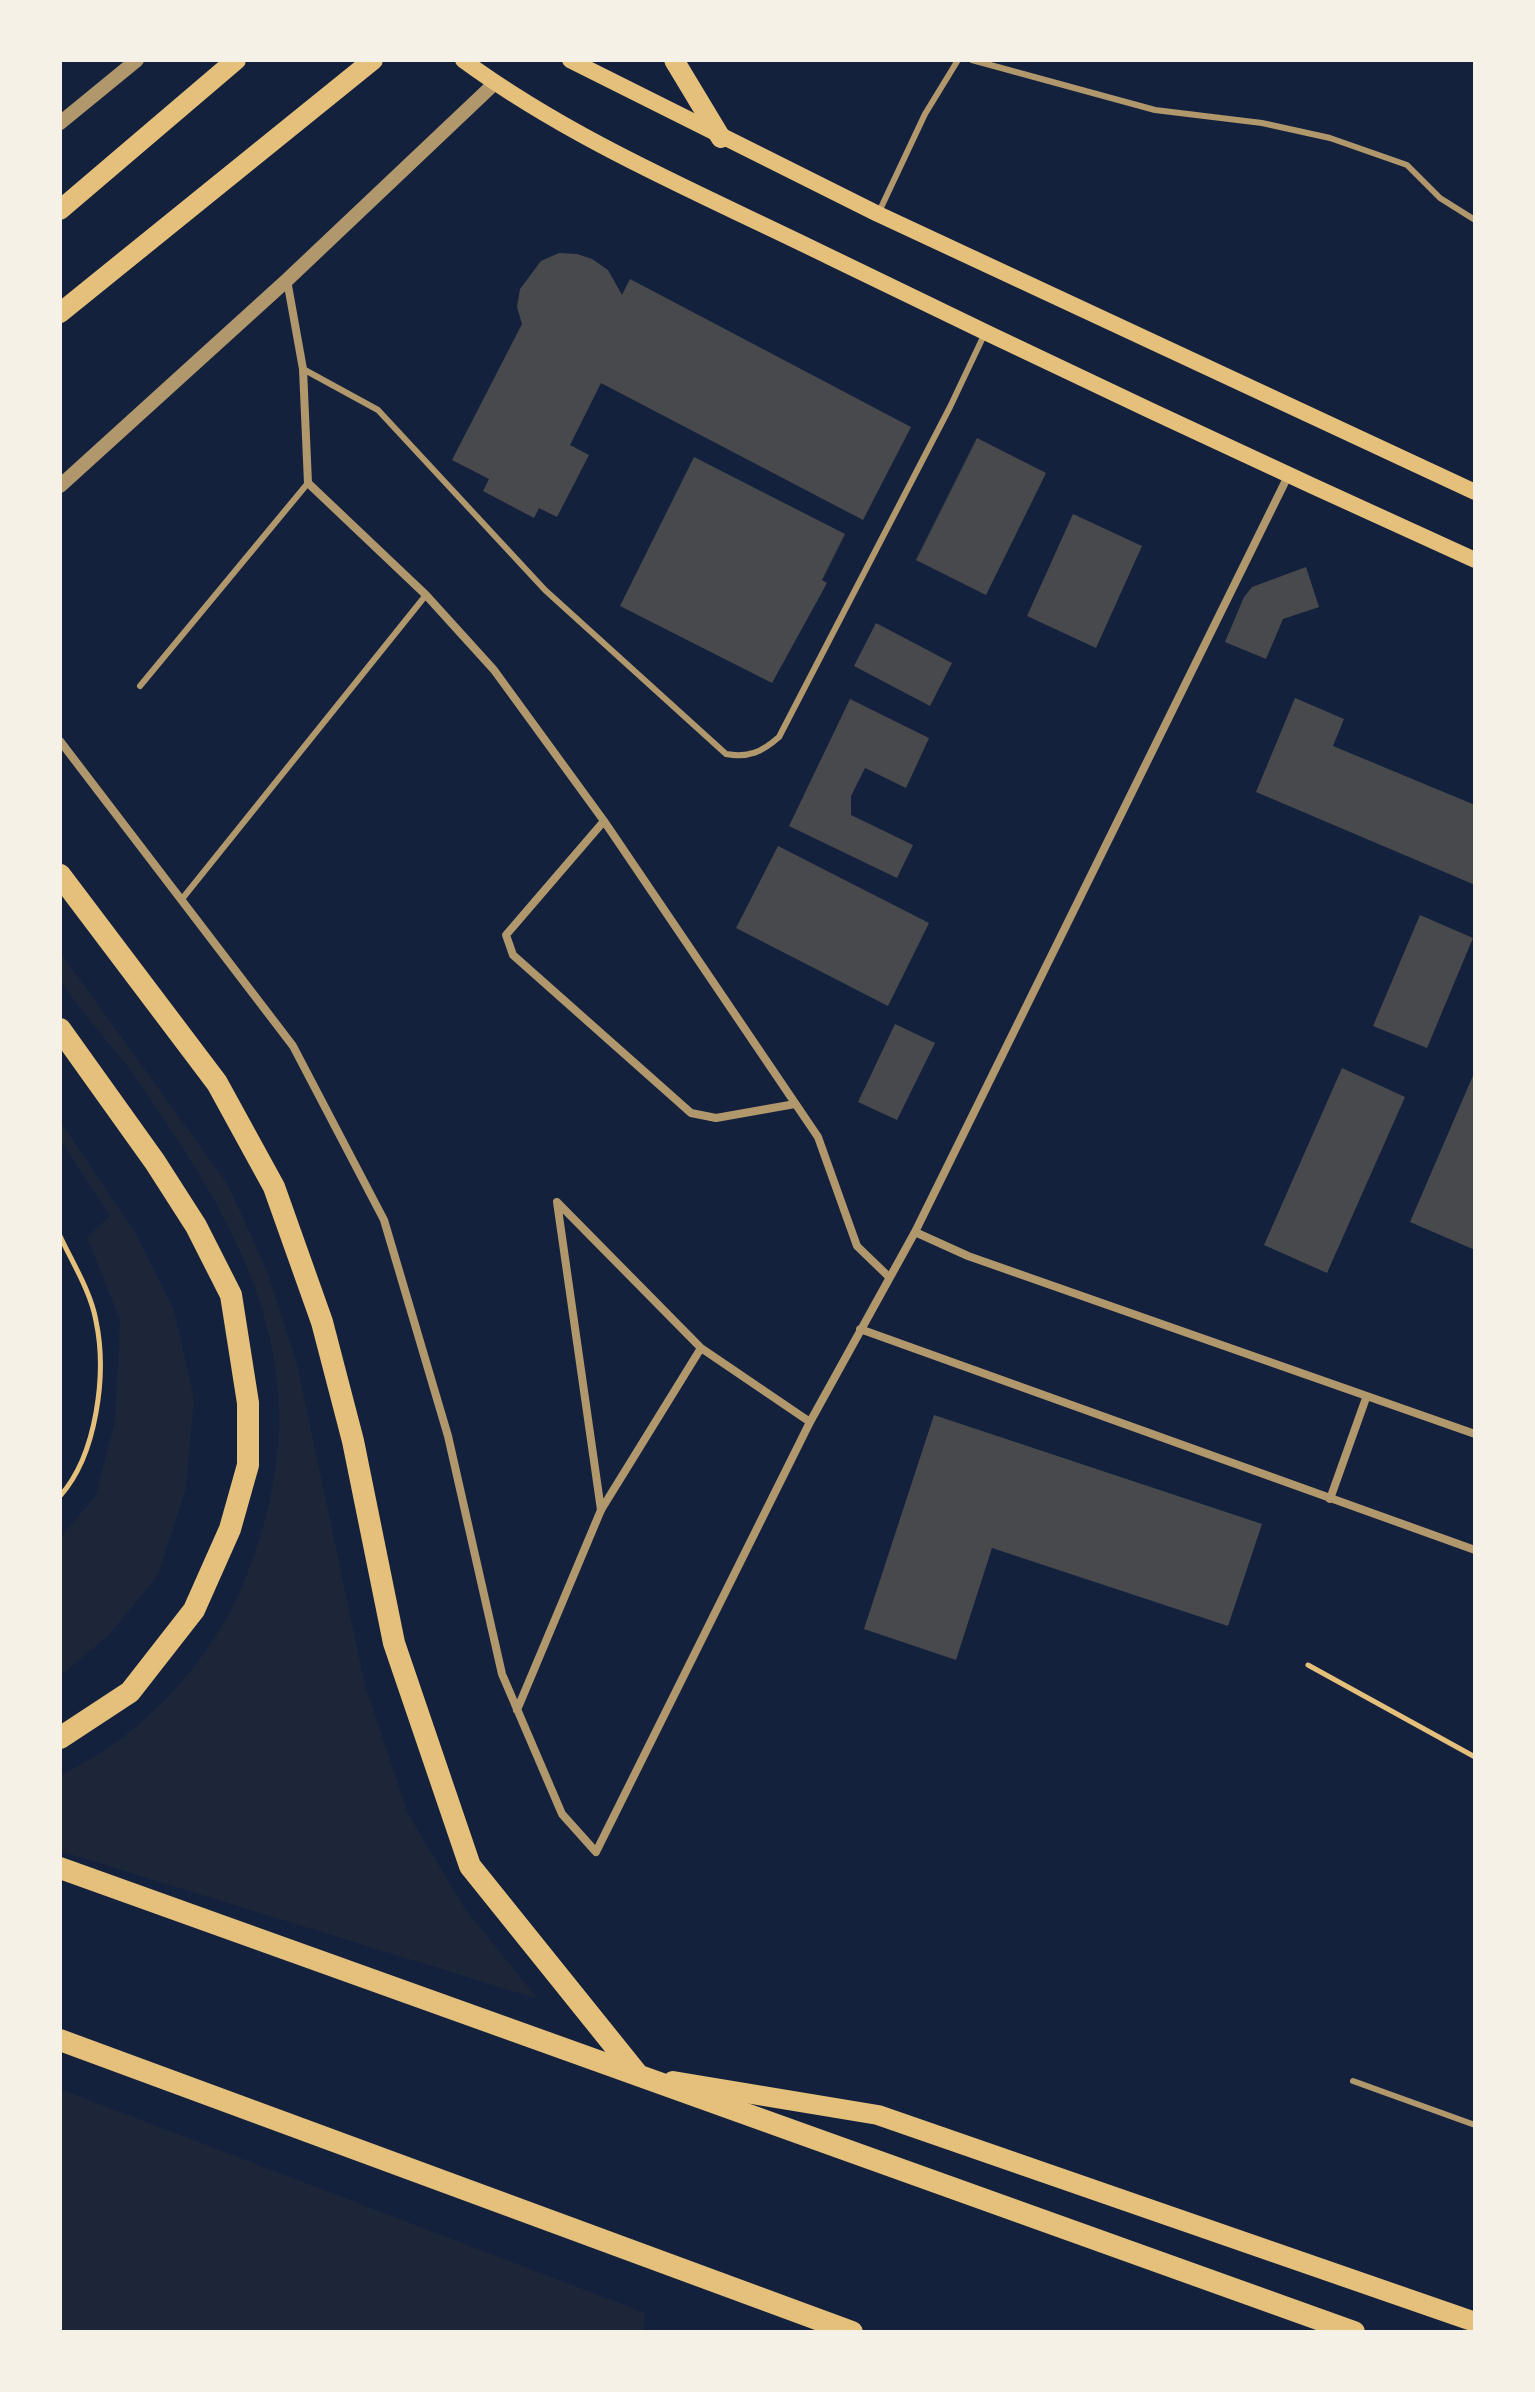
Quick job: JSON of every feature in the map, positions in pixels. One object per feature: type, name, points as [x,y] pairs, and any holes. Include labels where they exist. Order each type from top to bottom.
[{"type":"highway","points":[[60,875],[217,1083],[274,1187],[326,1337],[353,1441],[394,1643],[470,1866],[638,2076]]},
{"type":"highway","points":[[60,1029],[164,1175],[196,1226],[231,1295],[243,1349],[248,1403],[248,1465],[230,1529],[194,1610],[130,1692],[60,1738]]},
{"type":"highway","points":[[60,1868],[1354,2332]]},
{"type":"highway","points":[[60,2040],[852,2332]]},
{"type":"main road","points":[[60,210],[236,60]]},
{"type":"main road","points":[[60,313],[373,60]]},
{"type":"main road","points":[[463,60],[495,83],[601,145],[1288,476],[1475,560]]},
{"type":"main road","points":[[570,60],[878,214],[1475,492]]},
{"type":"main road","points":[[674,60],[721,138]]},
{"type":"main road","points":[[638,2076],[878,2115],[1475,2322]]},
{"type":"street","points":[[60,123],[137,60]]},
{"type":"street","points":[[60,486],[287,280],[495,83]]},
{"type":"street","points":[[287,280],[303,369],[308,483],[426,595],[494,670],[604,821],[818,1137],[857,1246],[888,1276]]},
{"type":"street","points":[[60,741],[293,1046],[384,1220],[448,1436],[502,1674],[562,1814],[596,1852],[810,1422],[915,1232],[1288,476]]},
{"type":"street","points":[[604,821],[506,935],[513,955],[691,1113],[716,1118],[795,1104]]},
{"type":"street","points":[[601,1510],[557,1202],[701,1348],[810,1422]]},
{"type":"street","points":[[915,1232],[968,1256],[1475,1434]]},
{"type":"street","points":[[860,1329],[1475,1550]]},
{"type":"street","points":[[517,1710],[601,1510],[701,1348]]},
{"type":"street","points":[[1330,1499],[1366,1398]]},
{"type":"lane","points":[[878,214],[925,114],[958,60]]},
{"type":"lane","points":[[972,60],[1155,110],[1262,123],[1330,138],[1407,165],[1440,198],[1475,220]]},
{"type":"lane","points":[[303,369],[378,410],[545,590],[726,754],[744,757],[763,751],[779,737],[950,407],[985,332]]},
{"type":"lane","points":[[140,686],[308,483]]},
{"type":"lane","points":[[182,899],[426,595]]},
{"type":"lane","points":[[1353,2081],[1475,2125]]},
{"type":"path","points":[[60,1236],[96,1319],[100,1360],[99,1408],[87,1445],[60,1496]]},
{"type":"path","points":[[1308,1665],[1475,1757]]},
{"type":"shaded area","points":[[60,952],[228,1185],[267,1271],[297,1364],[365,1685],[408,1814],[465,1909],[538,1999],[60,1851],[60,1775],[119,1740],[146,1718],[194,1666],[232,1608],[246,1577],[269,1502],[279,1433],[275,1367],[261,1305],[237,1244],[167,1125],[125,1063],[63,984],[59,973]]},
{"type":"shaded area","points":[[60,1121],[135,1232],[174,1310],[194,1398],[186,1488],[158,1575],[109,1635],[60,1676],[60,1538],[96,1495],[115,1421],[120,1320],[87,1237],[110,1216],[60,1140]]},
{"type":"shaded area","points":[[60,2089],[645,2313],[643,2332],[60,2332]]},
{"type":"building","points":[[559,253],[592,259],[608,270],[622,295],[630,279],[911,427],[863,520],[601,383],[570,445],[589,455],[557,517],[539,508],[534,518],[483,491],[489,479],[452,460],[522,324],[517,307],[520,289],[541,261]]},
{"type":"building","points":[[977,438],[1046,473],[986,595],[916,560]]},
{"type":"building","points":[[694,457],[845,534],[822,580],[827,583],[772,683],[620,606]]},
{"type":"building","points":[[1073,514],[1142,546],[1096,648],[1027,616]]},
{"type":"building","points":[[1306,567],[1319,607],[1283,619],[1266,659],[1225,642],[1244,597],[1252,587]]},
{"type":"building","points":[[876,623],[952,663],[930,706],[854,666]]},
{"type":"building","points":[[1295,698],[1344,719],[1333,746],[1475,805],[1475,885],[1256,792]]},
{"type":"building","points":[[850,699],[929,738],[906,788],[865,768],[851,796],[851,815],[913,845],[897,878],[789,826]]},
{"type":"building","points":[[778,846],[929,923],[888,1006],[736,928]]},
{"type":"building","points":[[1420,915],[1473,938],[1427,1048],[1373,1026]]},
{"type":"building","points":[[895,1024],[935,1043],[897,1120],[858,1102]]},
{"type":"building","points":[[1342,1068],[1405,1097],[1327,1273],[1264,1245]]},
{"type":"building","points":[[1475,1071],[1475,1250],[1410,1222]]},
{"type":"building","points":[[934,1415],[1262,1524],[1228,1626],[992,1548],[956,1660],[864,1629]]}]
